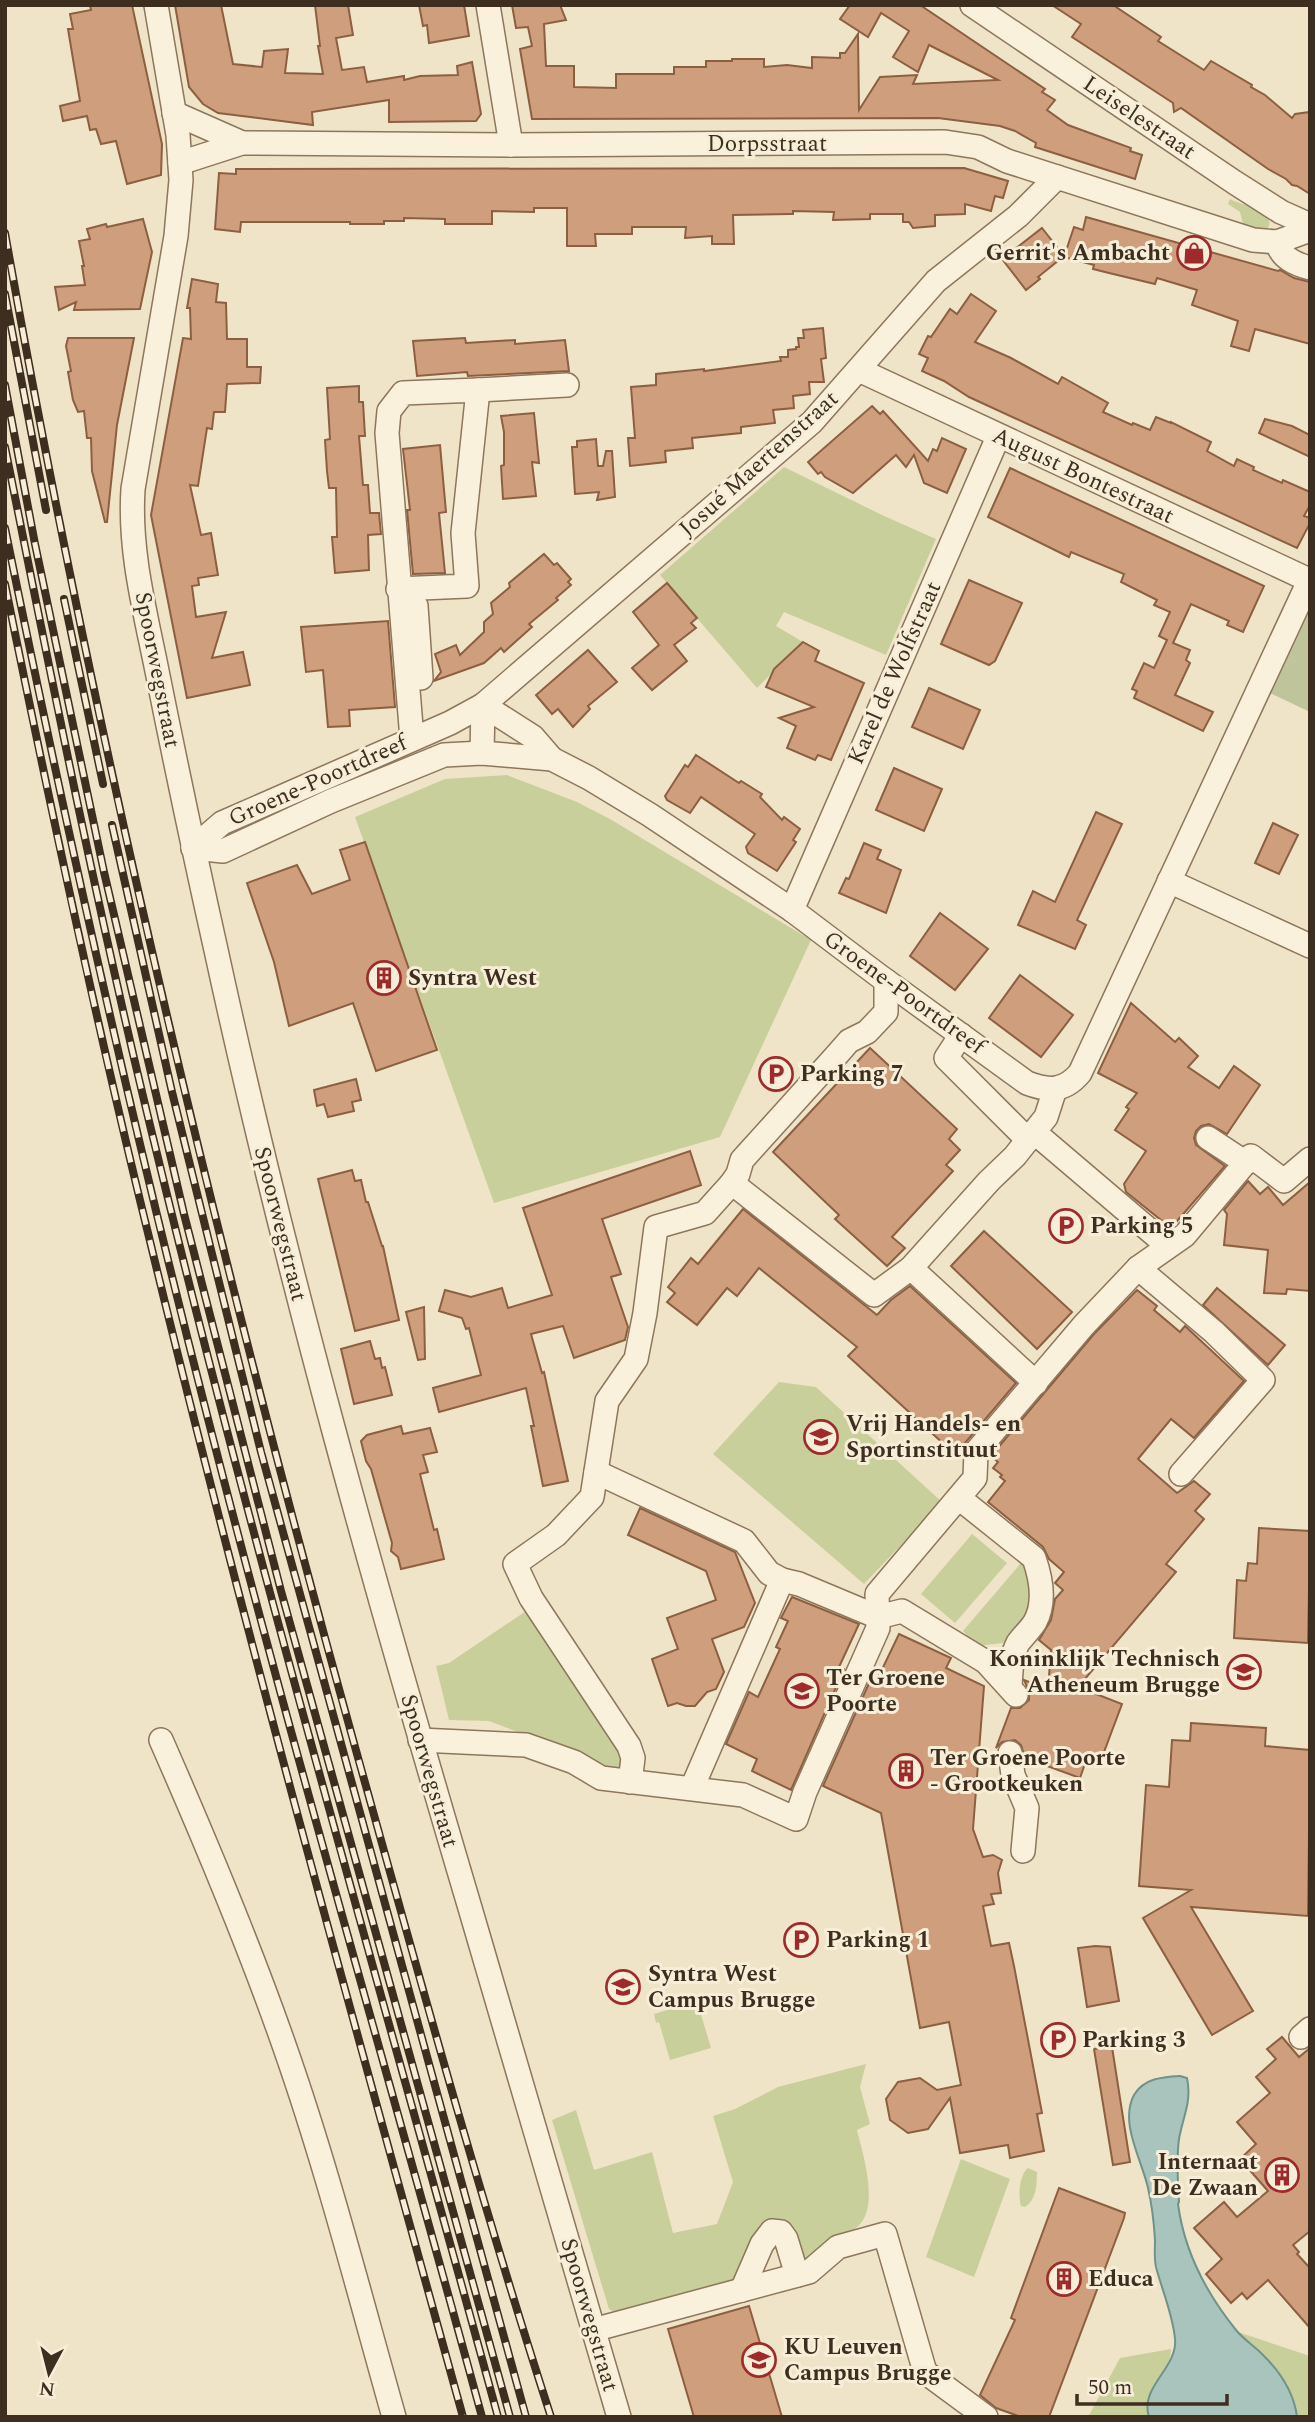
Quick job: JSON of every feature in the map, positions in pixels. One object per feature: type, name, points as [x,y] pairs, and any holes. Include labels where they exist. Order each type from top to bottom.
[{"type":"street","name":"Spoorwegstraat","points":[[156,5],[180,163],[176,236],[133,489],[131,531],[145,612],[193,848],[239,1053],[333,1433],[619,2417]]},
{"type":"street","points":[[488,5],[511,145]]},
{"type":"street","name":"Leiselestraat","points":[[972,5],[1234,182],[1310,228]]},
{"type":"street","name":"Dorpsstraat","points":[[174,113],[242,144]]},
{"type":"street","name":"Dorpsstraat","points":[[180,163],[242,144],[945,142],[978,147],[1007,161],[1253,240],[1277,242],[1310,228]]},
{"type":"street","name":"Josué Maertenstraat","points":[[483,705],[812,422],[936,281],[1018,216],[1057,177]]},
{"type":"street","points":[[1277,242],[1280,251],[1295,264],[1310,268]]},
{"type":"street","name":"August Bontestraat","points":[[859,370],[998,437],[1309,579]]},
{"type":"street","points":[[419,736],[398,589],[387,433],[389,411],[403,393],[567,385]]},
{"type":"street","points":[[398,589],[467,586],[463,534],[478,390]]},
{"type":"street","name":"Karel de Wolfstraat","points":[[792,910],[998,437]]},
{"type":"street","points":[[732,1183],[874,1295],[911,1268],[1031,1136],[1046,1117],[1055,1089],[1073,1081],[1080,1073],[1309,579]]},
{"type":"street","points":[[416,606],[419,736]]},
{"type":"street","points":[[482,753],[483,705]]},
{"type":"street","name":"Groene-Poortdreef","points":[[193,848],[222,823],[483,705],[533,737],[552,759],[650,815],[792,910],[1027,1083],[1055,1089]]},
{"type":"street","name":"Groene-Poortdreef","points":[[193,848],[223,851],[444,755],[482,753],[552,759]]},
{"type":"street","points":[[291,793],[302,815]]},
{"type":"street","points":[[1169,881],[1310,946]]},
{"type":"street","points":[[630,1782],[633,1758],[629,1746],[531,1598],[515,1564],[556,1535],[592,1497],[607,1401],[635,1359],[645,1313],[656,1227],[705,1213],[732,1183],[743,1160],[849,1041],[867,1032],[886,1012],[886,981]]},
{"type":"street","points":[[961,1035],[946,1058],[1031,1136],[1168,1246]]},
{"type":"street","points":[[1208,1138],[1245,1163]]},
{"type":"street","points":[[422,1746],[526,1756],[543,1753],[574,1762],[601,1778],[743,1795],[796,1819],[805,1792],[878,1628],[877,1594],[975,1478],[976,1452],[1084,1325],[1138,1268],[1185,1235],[1251,1156],[1284,1181],[1310,1158]]},
{"type":"street","points":[[911,1268],[1036,1383]]},
{"type":"street","points":[[1138,1268],[1214,1332],[1262,1380],[1181,1474]]},
{"type":"street","points":[[596,1472],[744,1541],[769,1573],[782,1580],[799,1584],[878,1617],[901,1611],[986,1662],[1013,1691],[1013,1657],[1018,1643],[1039,1613],[1042,1597],[1039,1572],[1034,1558],[959,1498]]},
{"type":"street","points":[[692,1788],[782,1580]]},
{"type":"street","points":[[161,1740],[208,1848],[284,2045],[328,2186],[394,2417]]},
{"type":"street","points":[[1010,1753],[1013,1775],[1027,1808],[1023,1851]]},
{"type":"street","points":[[742,2290],[762,2244],[772,2231],[781,2232],[786,2239],[797,2275]]},
{"type":"street","points":[[593,2330],[809,2272],[838,2247],[886,2234],[925,2372],[986,2417]]},
{"type":"green space","points":[[1230,199],[1265,215],[1269,225],[1265,231],[1244,228],[1240,212],[1228,204]]},
{"type":"green space","points":[[784,467],[936,539],[886,655],[784,612],[776,626],[803,642],[757,688],[660,575]]},
{"type":"green space","points":[[1310,601],[1310,712],[1268,692]]},
{"type":"green space","points":[[507,775],[577,802],[610,819],[811,940],[720,1137],[494,1203],[355,817],[445,779]]},
{"type":"green space","points":[[779,1382],[816,1387],[942,1502],[864,1584],[713,1454]]},
{"type":"green space","points":[[972,1534],[1007,1563],[955,1623],[921,1594]]},
{"type":"green space","points":[[1021,1563],[1031,1567],[1032,1608],[1003,1643],[977,1646],[963,1631]]},
{"type":"green space","points":[[529,1609],[623,1752],[623,1764],[610,1772],[577,1755],[489,1721],[449,1720],[436,1666],[449,1663]]},
{"type":"green space","points":[[697,2001],[711,2048],[670,2060],[654,2014]]},
{"type":"green space","points":[[866,2064],[860,2087],[870,2124],[857,2130],[866,2167],[869,2195],[868,2208],[856,2228],[822,2244],[804,2265],[782,2228],[741,2281],[622,2316],[609,2309],[552,2120],[576,2110],[594,2170],[652,2152],[673,2233],[717,2224],[733,2182],[713,2116],[735,2109],[778,2087]]},
{"type":"green space","points":[[961,2159],[1010,2179],[974,2277],[926,2257]]},
{"type":"green space","points":[[1028,2168],[1037,2172],[1037,2182],[1034,2196],[1025,2207],[1021,2206],[1020,2191],[1021,2180]]},
{"type":"green space","points":[[1238,2332],[1310,2356],[1310,2417],[1297,2417],[1287,2384]]},
{"type":"green space","points":[[1171,2349],[1167,2366],[1150,2398],[1149,2417],[1088,2417],[1120,2358]]},
{"type":"water","points":[[1180,2076],[1187,2078],[1188,2102],[1179,2139],[1178,2204],[1191,2255],[1206,2286],[1236,2330],[1281,2376],[1290,2392],[1297,2417],[1149,2417],[1149,2396],[1171,2359],[1175,2339],[1156,2267],[1152,2207],[1130,2129],[1130,2106],[1138,2089],[1148,2082]]},
{"type":"building","points":[[90,5],[132,5],[162,144],[161,175],[127,184],[116,141],[101,144],[96,129],[90,130],[87,116],[63,121],[60,106],[80,101],[68,29],[73,29],[70,14],[91,10]]},
{"type":"building","points":[[175,5],[221,5],[233,64],[262,67],[264,51],[288,49],[285,73],[323,74],[315,5],[348,5],[353,35],[336,38],[342,70],[364,67],[367,82],[404,76],[404,80],[420,76],[458,75],[457,66],[472,62],[481,114],[476,121],[389,122],[389,100],[312,112],[313,125],[218,113],[203,104],[189,87]]},
{"type":"building","points":[[419,5],[464,5],[469,36],[429,43],[427,25],[423,26]]},
{"type":"building","points":[[512,5],[560,5],[566,20],[544,24],[546,66],[574,66],[574,87],[616,88],[616,74],[674,74],[674,67],[706,67],[706,61],[764,59],[764,67],[787,65],[812,68],[812,57],[840,58],[840,53],[845,53],[858,34],[859,110],[880,77],[917,75],[913,84],[998,80],[929,45],[918,72],[893,57],[909,31],[881,13],[868,37],[840,19],[850,5],[920,5],[1045,89],[1042,92],[1055,100],[1047,110],[1068,125],[1131,148],[1130,151],[1142,155],[1135,179],[1035,147],[1036,143],[1000,126],[938,118],[532,119],[520,49],[532,46],[528,27],[516,28]]},
{"type":"building","points":[[1052,5],[1113,5],[1161,37],[1158,41],[1204,70],[1211,61],[1252,85],[1251,87],[1292,118],[1295,114],[1310,112],[1310,194],[1268,169],[1181,108],[1174,112],[1173,103],[1072,37],[1081,24]]},
{"type":"building","points":[[964,168],[1008,181],[1003,198],[995,196],[991,211],[965,204],[965,214],[935,215],[935,226],[913,228],[909,222],[903,222],[903,214],[870,214],[870,219],[833,220],[834,212],[793,211],[793,214],[733,215],[734,244],[712,244],[712,236],[685,238],[686,227],[632,227],[632,234],[595,234],[596,246],[567,246],[567,208],[534,208],[534,212],[492,211],[492,224],[445,224],[445,219],[404,218],[404,221],[384,221],[384,224],[241,222],[240,232],[215,229],[219,173],[236,174],[236,169]]},
{"type":"building","points":[[1086,217],[1280,270],[1294,278],[1310,282],[1310,344],[1255,329],[1249,351],[1231,346],[1238,321],[1192,305],[1197,290],[1157,278],[1155,284],[1109,273],[1093,269],[1094,265],[1064,257],[1074,227],[1083,230]]},
{"type":"building","points":[[143,219],[152,252],[140,309],[74,310],[76,302],[59,310],[55,287],[85,285],[79,241],[90,239],[87,229]]},
{"type":"building","points":[[1042,228],[1064,256],[1026,290],[1002,259]]},
{"type":"building","points":[[192,279],[218,284],[216,302],[226,303],[227,339],[247,339],[247,367],[261,367],[260,383],[227,384],[225,412],[214,412],[212,429],[207,428],[198,486],[190,485],[201,535],[211,533],[218,575],[198,578],[199,585],[192,586],[196,617],[226,612],[212,658],[243,652],[250,685],[187,698],[151,515],[183,338],[191,339],[190,308],[187,308]]},
{"type":"building","points":[[971,294],[996,311],[975,342],[1058,384],[1062,377],[1108,403],[1103,412],[1132,425],[1133,423],[1150,430],[1156,417],[1171,422],[1211,442],[1207,451],[1234,466],[1237,459],[1254,467],[1253,470],[1310,492],[1310,505],[1304,516],[1310,518],[1310,523],[1297,548],[969,397],[922,371],[928,358],[919,354],[928,336],[931,337],[950,309],[957,314]]},
{"type":"building","points":[[823,328],[826,358],[821,359],[824,382],[809,382],[810,394],[793,396],[794,408],[773,410],[775,423],[741,427],[741,433],[692,438],[693,448],[665,451],[666,462],[630,466],[628,438],[635,438],[631,387],[656,385],[656,374],[781,361],[780,357],[788,357],[788,350],[799,347],[798,338],[804,338],[803,330]]},
{"type":"building","points":[[68,338],[134,338],[117,425],[107,522],[92,471],[91,438],[87,438],[84,411],[78,412],[73,400],[68,372],[71,371],[66,346]]},
{"type":"building","points":[[465,338],[466,343],[515,340],[515,344],[565,340],[569,371],[468,376],[467,372],[417,376],[413,341]]},
{"type":"building","points":[[359,386],[365,436],[359,436],[363,485],[368,485],[370,513],[379,513],[381,534],[368,535],[369,570],[335,573],[332,537],[337,537],[336,488],[329,488],[327,471],[325,440],[330,439],[327,388]]},
{"type":"building","points":[[872,406],[880,414],[883,411],[928,461],[933,449],[937,451],[942,438],[966,449],[947,493],[924,483],[914,455],[906,467],[896,455],[853,493],[821,472],[818,474],[808,462]]},
{"type":"building","points":[[534,413],[539,463],[532,462],[536,496],[503,499],[501,466],[504,465],[504,432],[501,416]]},
{"type":"building","points":[[1265,419],[1292,426],[1310,435],[1310,457],[1259,433]]},
{"type":"building","points":[[596,439],[598,466],[603,466],[606,451],[612,451],[615,497],[597,500],[599,492],[575,494],[572,447],[577,447],[577,441]]},
{"type":"building","points":[[440,445],[446,512],[439,513],[445,573],[413,574],[407,510],[410,510],[403,449]]},
{"type":"building","points":[[1010,468],[1264,586],[1243,632],[1227,625],[1229,621],[1191,604],[1173,643],[1190,650],[1186,660],[1190,663],[1175,695],[1213,712],[1203,731],[1134,698],[1137,691],[1132,689],[1144,663],[1154,668],[1167,640],[1159,636],[1170,612],[1154,605],[1157,600],[1121,582],[1124,574],[1071,552],[1069,557],[988,517]]},
{"type":"building","points":[[544,554],[554,565],[557,563],[571,579],[568,582],[571,585],[556,598],[558,600],[529,624],[532,627],[504,652],[501,648],[484,663],[434,681],[441,672],[435,654],[456,645],[460,655],[484,632],[484,622],[493,614],[491,603],[510,587],[509,583]]},
{"type":"building","points":[[969,580],[1022,603],[995,661],[989,665],[941,644]]},
{"type":"building","points":[[667,583],[697,618],[691,623],[696,628],[674,645],[687,661],[652,690],[632,668],[659,645],[633,612]]},
{"type":"building","points":[[388,621],[395,707],[349,710],[350,726],[328,727],[323,670],[306,672],[301,627]]},
{"type":"building","points":[[803,642],[819,651],[815,661],[864,683],[831,760],[818,755],[815,760],[787,748],[796,726],[779,718],[814,707],[766,687],[774,669]]},
{"type":"building","points":[[588,650],[617,682],[588,706],[590,709],[573,727],[558,709],[552,714],[536,695]]},
{"type":"building","points":[[929,688],[980,710],[963,749],[912,727]]},
{"type":"building","points":[[696,755],[739,783],[741,781],[762,794],[760,797],[782,820],[784,817],[800,829],[793,840],[796,842],[777,871],[748,853],[746,847],[755,834],[701,797],[690,813],[667,800],[665,796],[685,765],[688,767]]},
{"type":"building","points":[[894,768],[942,789],[924,831],[876,810]]},
{"type":"building","points":[[1096,812],[1122,824],[1077,920],[1086,925],[1075,949],[1018,925],[1033,891],[1055,902]]},
{"type":"building","points":[[1273,823],[1298,835],[1279,874],[1255,863]]},
{"type":"building","points":[[365,842],[437,1050],[376,1071],[353,1003],[289,1026],[274,962],[247,883],[297,865],[312,894],[350,880],[340,850]]},
{"type":"building","points":[[864,843],[881,850],[877,859],[901,870],[886,913],[839,893],[846,878],[849,879]]},
{"type":"building","points":[[940,913],[988,949],[955,990],[910,956]]},
{"type":"building","points":[[1020,975],[1073,1015],[1041,1057],[989,1018]]},
{"type":"building","points":[[1131,1003],[1175,1042],[1179,1038],[1198,1056],[1188,1067],[1219,1088],[1234,1066],[1260,1085],[1227,1134],[1209,1124],[1196,1131],[1196,1145],[1225,1166],[1171,1228],[1126,1192],[1124,1184],[1146,1151],[1115,1130],[1129,1109],[1126,1107],[1137,1093],[1098,1073]]},
{"type":"building","points":[[870,1048],[957,1129],[949,1139],[960,1150],[946,1165],[953,1171],[892,1237],[905,1248],[887,1266],[835,1219],[839,1215],[773,1152]]},
{"type":"building","points":[[356,1079],[361,1100],[352,1102],[354,1111],[328,1117],[324,1104],[317,1106],[314,1090]]},
{"type":"building","points":[[690,1151],[701,1185],[602,1219],[621,1274],[611,1277],[628,1327],[625,1340],[574,1358],[563,1326],[531,1334],[542,1373],[544,1372],[568,1481],[543,1486],[526,1388],[439,1412],[433,1388],[481,1375],[469,1328],[466,1329],[462,1318],[439,1311],[445,1290],[471,1297],[502,1288],[508,1308],[552,1295],[523,1208]]},
{"type":"building","points":[[352,1170],[355,1181],[361,1180],[366,1202],[383,1246],[399,1320],[355,1331],[318,1179]]},
{"type":"building","points":[[1248,1181],[1260,1194],[1268,1187],[1283,1205],[1310,1182],[1310,1291],[1287,1289],[1286,1294],[1264,1293],[1268,1250],[1224,1245],[1227,1214],[1224,1210]]},
{"type":"building","points":[[743,1209],[877,1315],[910,1286],[1016,1383],[965,1443],[959,1458],[848,1356],[857,1347],[759,1268],[737,1296],[727,1288],[697,1325],[667,1302],[675,1293],[668,1287],[691,1258],[698,1264]]},
{"type":"building","points":[[984,1231],[1072,1312],[1037,1349],[951,1266]]},
{"type":"building","points":[[1217,1288],[1285,1345],[1268,1365],[1203,1305]]},
{"type":"building","points":[[1137,1290],[1157,1306],[1154,1310],[1180,1332],[1185,1326],[1244,1381],[1194,1438],[1171,1419],[1138,1459],[1177,1493],[1194,1481],[1210,1494],[1195,1511],[1204,1519],[1166,1564],[1176,1572],[1078,1687],[1122,1704],[1101,1760],[1088,1755],[1080,1778],[1025,1758],[1021,1745],[1015,1740],[1002,1742],[996,1748],[1011,1708],[1020,1708],[1029,1700],[1029,1691],[1024,1680],[1048,1689],[1051,1650],[1039,1640],[1051,1620],[1055,1599],[1063,1590],[1055,1583],[1064,1572],[1049,1559],[1043,1547],[988,1502],[1005,1481],[993,1468],[998,1462],[991,1456],[1094,1334]]},
{"type":"building","points":[[424,1307],[425,1359],[418,1360],[406,1312]]},
{"type":"building","points":[[370,1341],[375,1359],[380,1358],[382,1368],[385,1367],[392,1395],[354,1404],[341,1349]]},
{"type":"building","points":[[401,1426],[403,1434],[430,1428],[437,1452],[423,1455],[428,1472],[420,1474],[444,1559],[401,1569],[398,1557],[391,1551],[392,1543],[361,1441],[367,1435]]},
{"type":"building","points":[[640,1508],[735,1552],[755,1603],[744,1627],[712,1639],[724,1672],[716,1689],[707,1692],[695,1706],[677,1703],[668,1706],[652,1659],[678,1649],[667,1618],[716,1600],[706,1571],[628,1535]]},
{"type":"building","points":[[1259,1528],[1310,1531],[1308,1643],[1234,1638],[1237,1580],[1246,1581],[1248,1563],[1257,1564]]},
{"type":"building","name":"Ter Groene Poorte","points":[[792,1597],[859,1624],[839,1667],[844,1669],[791,1790],[752,1771],[757,1759],[726,1744],[749,1692],[758,1697],[780,1649],[776,1647],[788,1621],[781,1618]]},
{"type":"building","points":[[899,1634],[951,1658],[946,1668],[984,1686],[973,1829],[983,1857],[993,1855],[1002,1860],[998,1873],[1001,1893],[991,1894],[994,1904],[983,1906],[991,1946],[1009,1943],[1042,2113],[1037,2114],[1044,2151],[1010,2158],[1008,2145],[960,2153],[950,2098],[928,2129],[908,2133],[890,2120],[886,2099],[898,2082],[920,2078],[937,2090],[961,2085],[949,2022],[920,2028],[881,1813],[823,1786],[870,1681],[875,1684]]},
{"type":"building","points":[[1191,1723],[1266,1728],[1265,1746],[1310,1750],[1308,1916],[1191,1907],[1253,2011],[1212,2035],[1143,1918],[1191,1890],[1139,1886],[1146,1785],[1169,1787],[1172,1740],[1190,1741]]},
{"type":"building","points":[[1110,1947],[1119,2001],[1087,2007],[1078,1948]]},
{"type":"building","name":"Internaat De Zwaan","points":[[1282,2037],[1299,2057],[1310,2048],[1310,2231],[1293,2245],[1299,2252],[1297,2254],[1310,2268],[1310,2328],[1268,2280],[1247,2299],[1242,2293],[1231,2303],[1206,2274],[1222,2259],[1194,2228],[1224,2202],[1237,2217],[1268,2191],[1240,2159],[1256,2144],[1237,2122],[1270,2093],[1256,2077],[1276,2059],[1267,2049]]},
{"type":"building","points":[[1112,2047],[1130,2162],[1113,2165],[1094,2049]]},
{"type":"building","name":"Educa","points":[[1059,2188],[1125,2213],[1049,2417],[1021,2417],[996,2408],[980,2395],[1015,2320],[1011,2318]]},
{"type":"building","points":[[749,2306],[782,2417],[694,2417],[668,2329]]},
{"type":"railway","points":[[5,233],[119,807],[208,1187],[305,1566],[357,1754],[475,2170],[551,2417]]},
{"type":"railway","points":[[5,294],[46,510]]},
{"type":"railway","points":[[5,385],[35,544],[104,872],[184,1214],[281,1591],[510,2417]]},
{"type":"railway","points":[[5,447],[98,897],[138,1077],[199,1323],[282,1636],[498,2417]]},
{"type":"railway","points":[[5,528],[99,969],[177,1298],[272,1660],[482,2417]]},
{"type":"railway","points":[[5,584],[91,990],[185,1382],[301,1826],[463,2417]]},
{"type":"railway","points":[[64,599],[103,784]]},
{"type":"railway","points":[[112,825],[172,1092],[261,1452],[526,2417]]},
{"type":"place","name":"Gerrit's Ambacht","points":[[1194,253]]},
{"type":"place","name":"Syntra West","points":[[384,978]]},
{"type":"place","name":"Parking 7","points":[[776,1074]]},
{"type":"place","name":"Parking 5","points":[[1066,1226]]},
{"type":"place","name":"Vrij Handels- en Sportinstituut","points":[[821,1437]]},
{"type":"place","name":"Koninklijk Technisch Atheneum Brugge","points":[[1244,1672]]},
{"type":"place","name":"Ter Groene Poorte","points":[[802,1691]]},
{"type":"place","name":"Ter Groene Poorte - Grootkeuken","points":[[906,1771]]},
{"type":"place","name":"Parking 1","points":[[801,1940]]},
{"type":"place","name":"Syntra West Campus Brugge","points":[[623,1987]]},
{"type":"place","name":"Parking 3","points":[[1058,2040]]},
{"type":"place","name":"Internaat De Zwaan","points":[[1282,2175]]},
{"type":"place","name":"Educa","points":[[1064,2279]]},
{"type":"place","name":"KU Leuven Campus Brugge","points":[[759,2360]]}]
